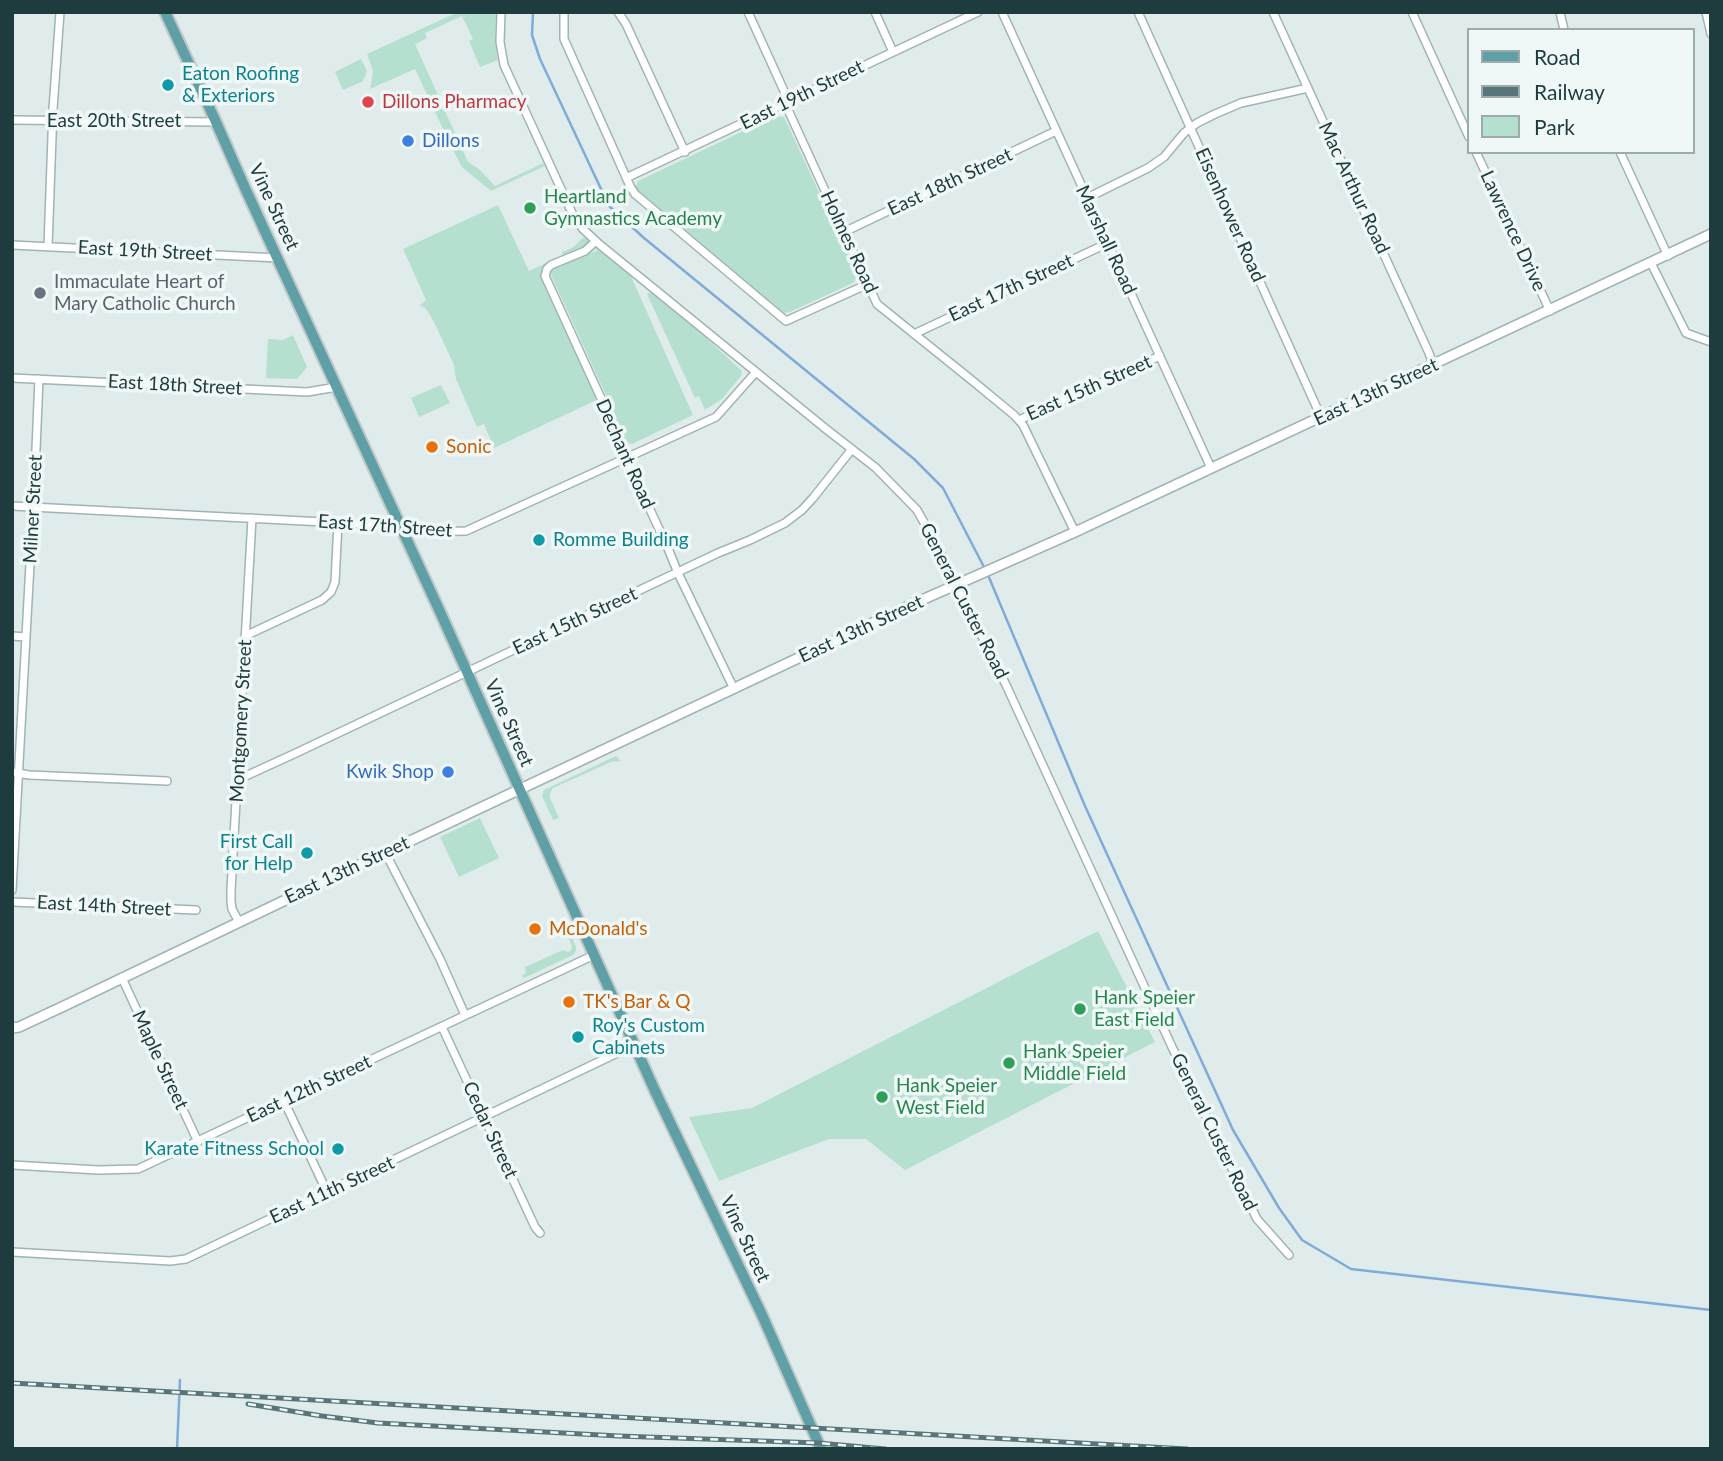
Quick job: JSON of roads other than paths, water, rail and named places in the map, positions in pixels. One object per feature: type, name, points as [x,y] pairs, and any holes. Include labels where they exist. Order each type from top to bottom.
[{"type":"main road","name":"Vine Street","points":[[165,12],[467,672],[634,1045],[762,1315],[821,1449]]},
{"type":"street","points":[[48,246],[60,12]]},
{"type":"street","name":"General Custer Road","points":[[501,12],[500,42],[505,65],[573,215],[583,229],[876,468],[917,510],[1007,687],[1172,1047],[1251,1207],[1257,1219],[1289,1255]]},
{"type":"street","points":[[564,12],[564,40],[635,194],[786,321],[868,284]]},
{"type":"street","points":[[618,12],[685,152]]},
{"type":"street","name":"Holmes Road","points":[[748,12],[785,93],[789,112],[877,304],[1019,420],[1075,532]]},
{"type":"street","points":[[875,12],[893,52]]},
{"type":"street","name":"East 19th Street","points":[[626,178],[978,12]]},
{"type":"street","name":"Marshall Road","points":[[1002,12],[1211,468]]},
{"type":"street","name":"Eisenhower Road","points":[[1138,12],[1321,417]]},
{"type":"street","name":"Mac Arthur Road","points":[[1273,12],[1433,365]]},
{"type":"street","points":[[1412,12],[1468,135]]},
{"type":"street","points":[[1706,12],[1711,34]]},
{"type":"street","points":[[1087,198],[1148,168],[1164,157],[1191,128],[1215,114],[1241,103],[1308,88]]},
{"type":"street","name":"East 20th Street","points":[[12,120],[216,122]]},
{"type":"street","name":"East 18th Street","points":[[844,232],[1056,131]]},
{"type":"street","name":"Lawrence Drive","points":[[1477,154],[1550,310]]},
{"type":"street","points":[[1621,154],[1668,256]]},
{"type":"street","name":"East 13th Street","points":[[12,1028],[1711,234]]},
{"type":"street","name":"Dechant Road","points":[[596,241],[585,251],[551,265],[545,276],[678,573],[734,689]]},
{"type":"street","name":"East 17th Street","points":[[914,334],[1108,243]]},
{"type":"street","name":"East 19th Street","points":[[12,245],[278,258]]},
{"type":"street","points":[[1651,263],[1686,333],[1711,342]]},
{"type":"street","name":"East 15th Street","points":[[1019,420],[1160,356]]},
{"type":"street","name":"East 17th Street","points":[[12,506],[382,525],[419,532],[466,531],[716,417],[756,372]]},
{"type":"street","name":"East 18th Street","points":[[12,378],[307,392],[337,387]]},
{"type":"street","name":"Milner Street","points":[[12,890],[15,773],[26,637],[39,379]]},
{"type":"street","name":"East 15th Street","points":[[237,780],[785,523],[813,498],[852,449]]},
{"type":"street","name":"Montgomery Street","points":[[239,922],[231,901],[252,518]]},
{"type":"street","points":[[245,636],[322,600],[331,592],[335,582],[338,523]]},
{"type":"street","points":[[12,636],[26,637]]},
{"type":"street","points":[[15,773],[167,781]]},
{"type":"street","points":[[385,852],[440,959],[465,1015]]},
{"type":"street","name":"East 14th Street","points":[[12,902],[196,910]]},
{"type":"street","name":"East 12th Street","points":[[12,1165],[92,1170],[138,1169],[594,955]]},
{"type":"street","name":"Maple Street","points":[[122,978],[198,1142]]},
{"type":"street","name":"Cedar Street","points":[[442,1027],[540,1233]]},
{"type":"street","name":"East 11th Street","points":[[12,1252],[170,1261],[186,1259],[634,1045]]},
{"type":"street","points":[[284,1101],[327,1192]]},
{"type":"waterway","points":[[533,12],[532,35],[540,59],[609,206],[644,238],[914,459],[943,488],[985,569]]},
{"type":"waterway","points":[[988,575],[1085,806],[1233,1130],[1279,1208],[1302,1240],[1351,1269],[1711,1310]]},
{"type":"waterway","points":[[177,1449],[180,1380]]},
{"type":"railway","points":[[12,1383],[1187,1449]]},
{"type":"railway","points":[[248,1404],[378,1423],[819,1443],[885,1449]]},
{"type":"place","name":"Eaton Roofing & Exteriors","points":[[168,85]]},
{"type":"place","name":"Dillons Pharmacy","points":[[368,102]]},
{"type":"place","name":"Dillons","points":[[408,141]]},
{"type":"place","name":"Heartland Gymnastics Academy","points":[[530,208]]},
{"type":"place","name":"Immaculate Heart of Mary Catholic Church","points":[[40,293]]},
{"type":"place","name":"Sonic","points":[[432,447]]},
{"type":"place","name":"Romme Building","points":[[539,540]]},
{"type":"place","name":"Kwik Shop","points":[[448,772]]},
{"type":"place","name":"First Call for Help","points":[[307,853]]},
{"type":"place","name":"McDonald's","points":[[535,929]]},
{"type":"place","name":"TK's Bar & Q","points":[[569,1002]]},
{"type":"place","name":"Hank Speier East Field","points":[[1080,1009]]},
{"type":"place","name":"Roy's Custom Cabinets","points":[[578,1037]]},
{"type":"place","name":"Hank Speier Middle Field","points":[[1009,1063]]},
{"type":"place","name":"Hank Speier West Field","points":[[882,1097]]},
{"type":"place","name":"Karate Fitness School","points":[[338,1149]]}]
